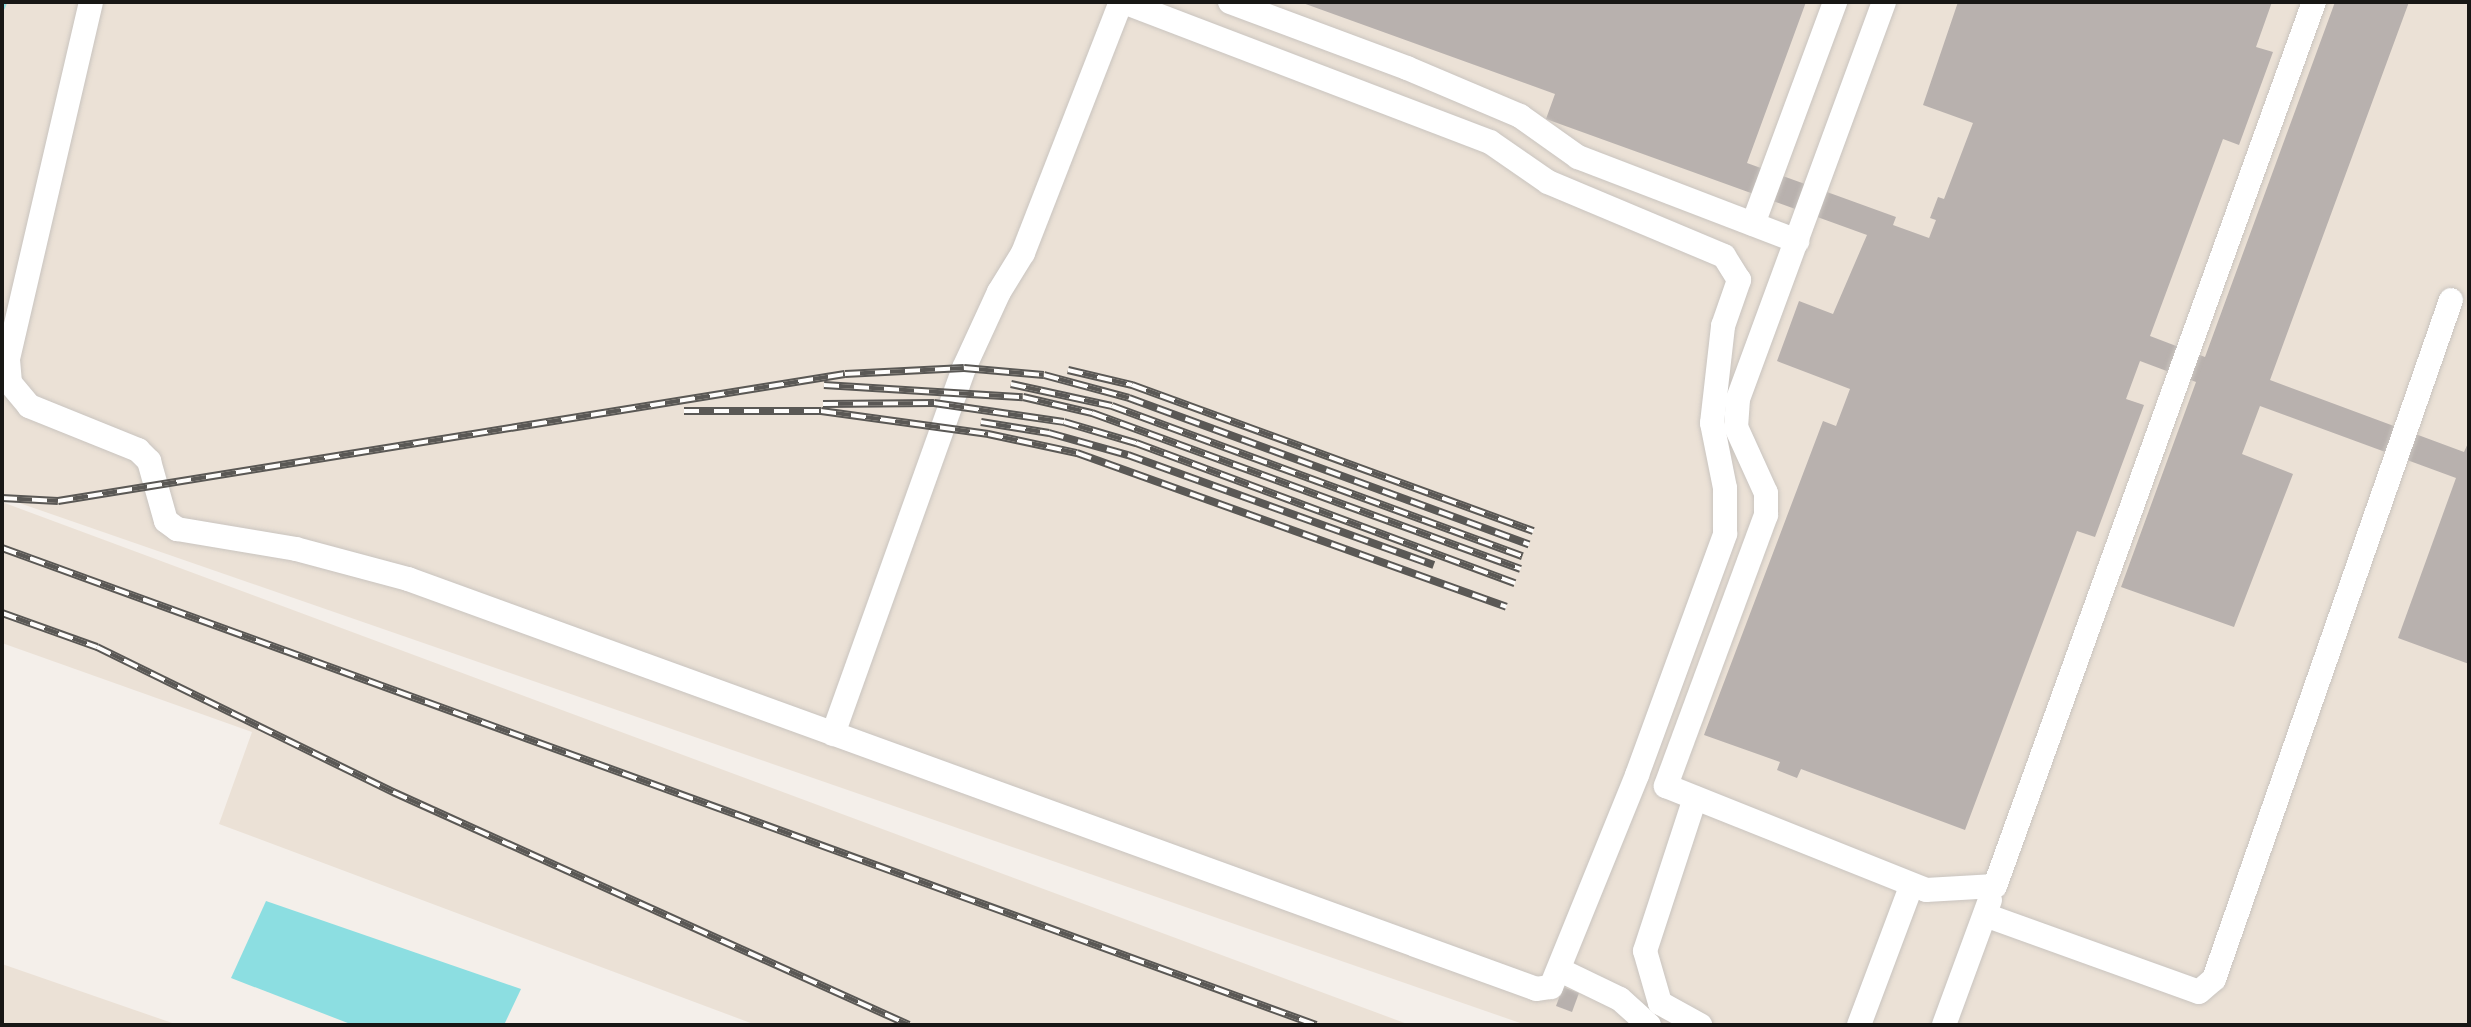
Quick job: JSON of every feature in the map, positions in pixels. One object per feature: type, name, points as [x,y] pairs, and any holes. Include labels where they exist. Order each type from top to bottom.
[{"type":"lane","points":[[91,2],[8,360],[10,383],[29,406],[138,450],[149,461],[166,521],[177,529],[296,549],[408,579],[833,734],[1536,989],[1551,987],[1562,971],[1725,534],[1725,488],[1712,423],[1723,326],[1739,280],[1724,256],[1548,182],[1490,142],[1123,2],[1023,253],[999,292],[964,368],[833,734]]},
{"type":"lane","points":[[1230,2],[1422,74],[1520,116],[1578,157],[1797,241]]},
{"type":"lane","points":[[1753,224],[1835,2]]},
{"type":"lane","points":[[1884,2],[1735,414],[1740,439],[1766,493],[1766,515],[1666,786],[1911,887],[1957,890],[1995,886]]},
{"type":"lane","points":[[1944,1025],[2314,2]]},
{"type":"lane","points":[[1985,915],[2199,992],[2214,979],[2451,300]]},
{"type":"lane","points":[[1695,798],[1645,951],[1660,1003],[1700,1025]]},
{"type":"lane","points":[[1859,1025],[1911,887]]},
{"type":"lane","points":[[1562,971],[1620,999],[1649,1025]]},
{"type":"shaded area","points":[[2,2],[2469,2],[2469,1025],[1526,1025],[2,497]]},
{"type":"shaded area","points":[[2,502],[1410,1025],[756,1025],[219,824],[252,732],[2,643]]},
{"type":"shaded area","points":[[2,964],[178,1025],[2,1025]]},
{"type":"water","points":[[266,901],[521,989],[504,1025],[353,1025],[231,978]]},
{"type":"building","points":[[1300,2],[1806,2],[1747,163],[1896,217],[1893,225],[1929,238],[1936,220],[1930,218],[1938,197],[1944,199],[1973,123],[1923,105],[1958,2],[2272,2],[2256,47],[2273,52],[2239,145],[2223,139],[2150,336],[2205,357],[2335,2],[2409,2],[2270,380],[2464,452],[2469,441],[2469,664],[2398,638],[2456,478],[2260,406],[2242,454],[2293,474],[2234,627],[2121,587],[2196,382],[2140,361],[2126,399],[2144,405],[2095,537],[2077,531],[1965,830],[1801,769],[1797,778],[1777,770],[1780,762],[1704,735],[1823,421],[1836,426],[1850,389],[1777,361],[1799,301],[1833,314],[1867,235],[1546,119],[1555,94]]},
{"type":"building","points":[[1563,987],[1579,993],[1572,1012],[1556,1006]]},
{"type":"waterway","points":[[2,7],[4,2]]},
{"type":"railway","points":[[2,498],[58,501],[845,374],[964,368],[1044,375],[1129,398],[1529,544]]},
{"type":"railway","points":[[1068,370],[1132,385],[1533,531]]},
{"type":"railway","points":[[1011,384],[1112,406],[1522,556]]},
{"type":"railway","points":[[824,385],[1023,397],[1092,413],[1520,569]]},
{"type":"railway","points":[[823,404],[934,403],[1064,422],[1136,443],[1515,583]]},
{"type":"railway","points":[[684,411],[821,411],[988,434],[1077,453],[1506,607]]},
{"type":"railway","points":[[981,422],[1049,433],[1128,455],[1434,565]]},
{"type":"railway","points":[[2,548],[1316,1025]]},
{"type":"railway","points":[[2,613],[97,647],[393,792],[909,1025]]}]
